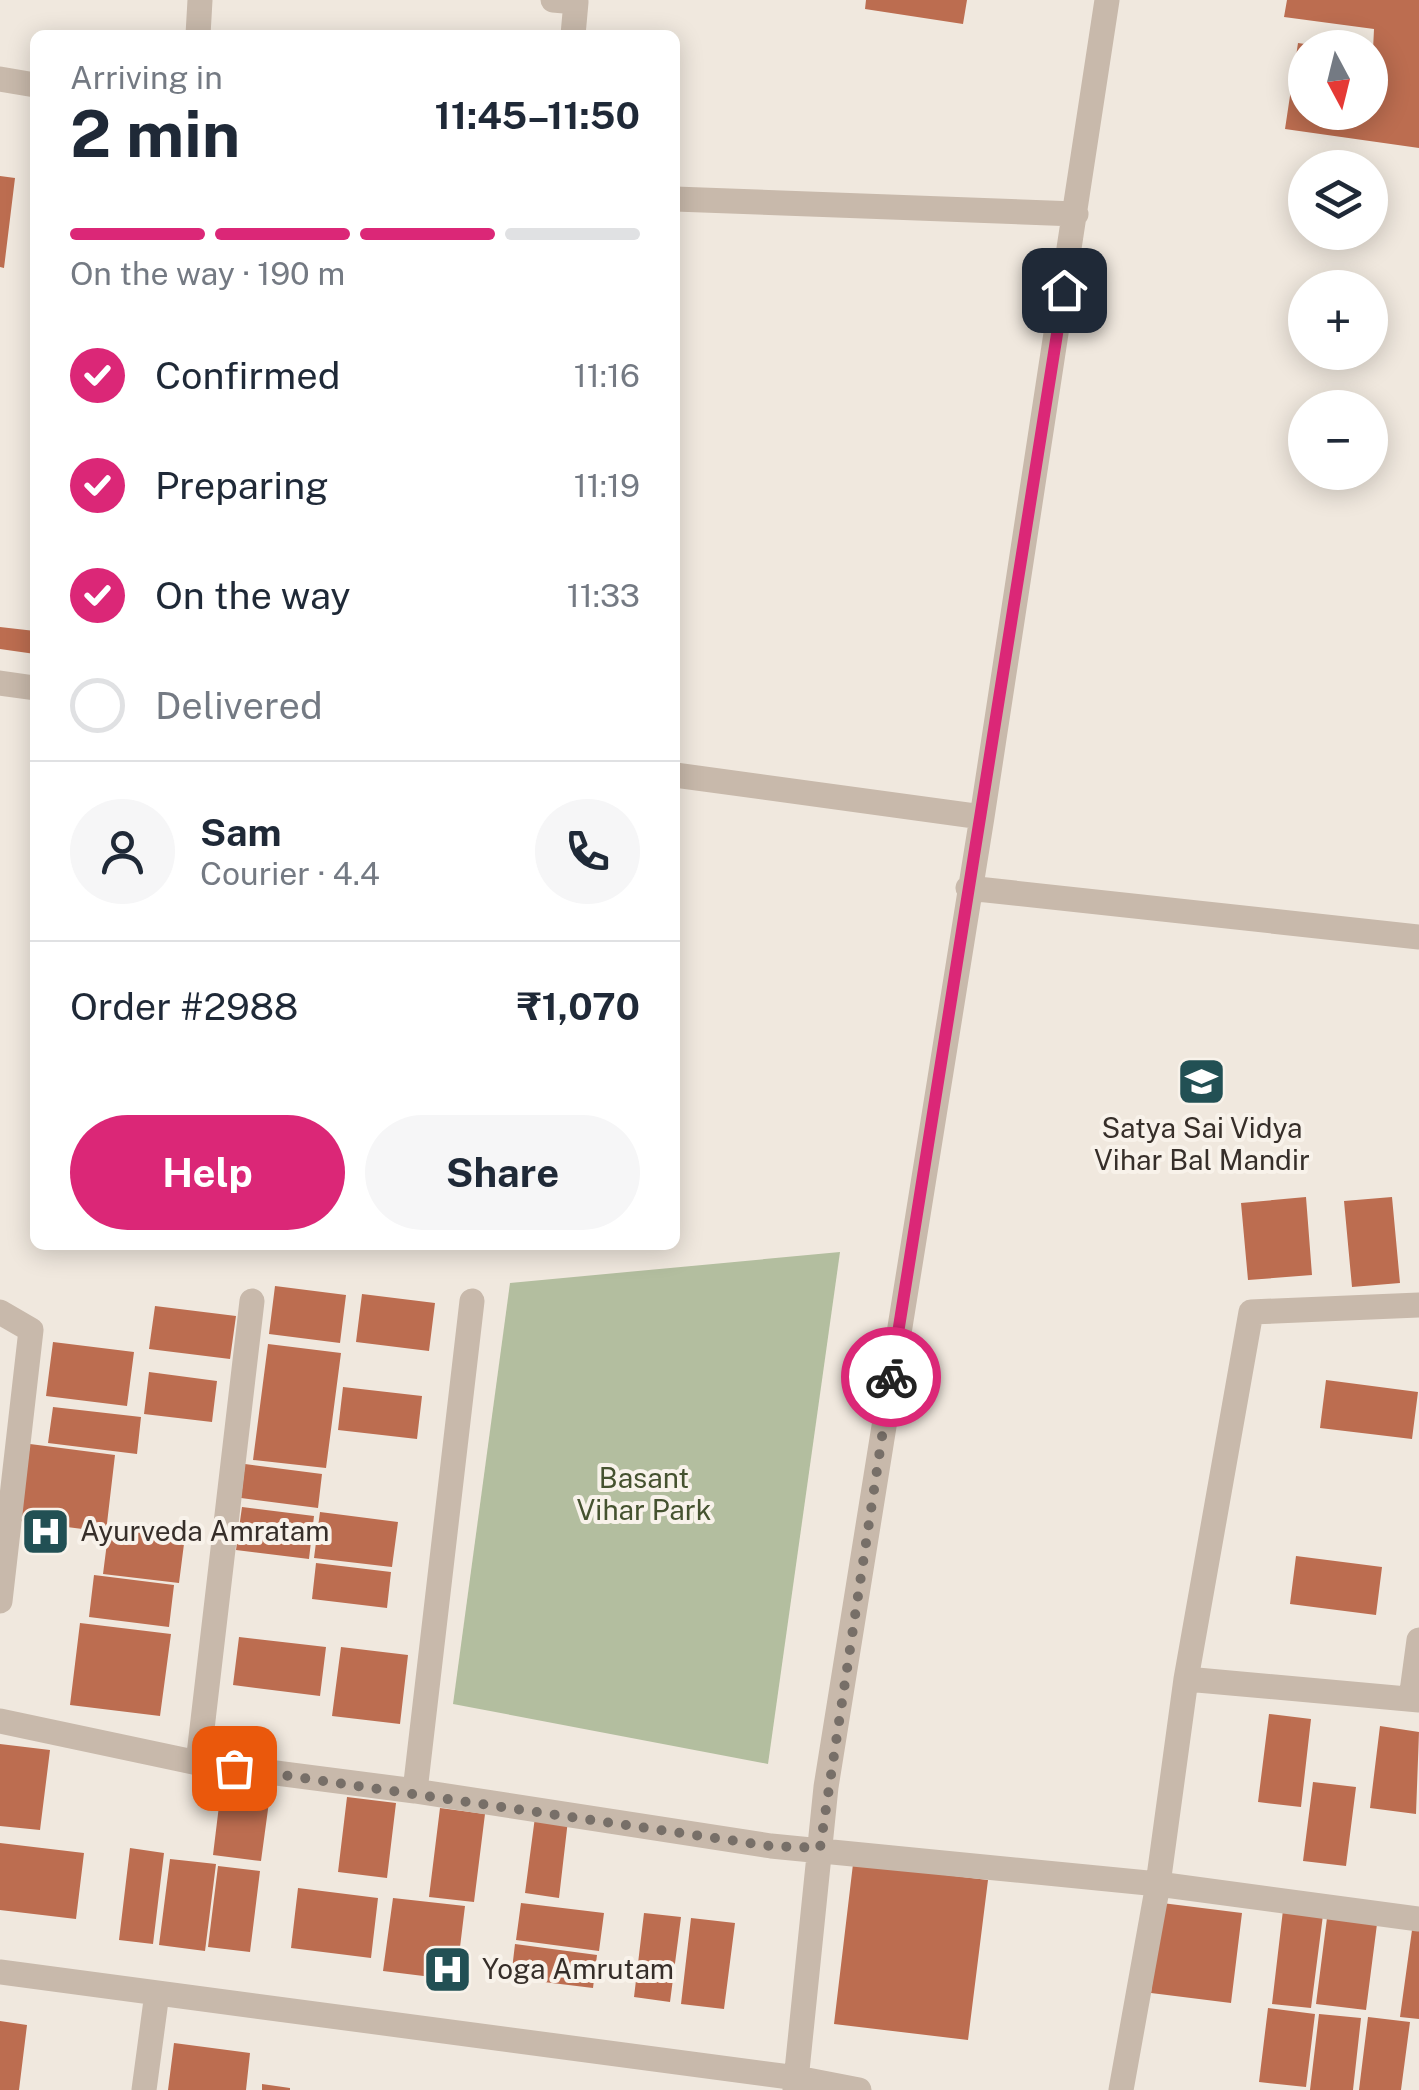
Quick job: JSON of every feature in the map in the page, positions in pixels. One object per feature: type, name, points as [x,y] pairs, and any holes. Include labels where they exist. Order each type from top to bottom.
[{"type":"street","points":[[198,30],[200,0]]},
{"type":"street","points":[[553,0],[576,2],[573,30]]},
{"type":"street","points":[[796,2084],[829,1768],[982,817],[1107,0]]},
{"type":"street","points":[[0,79],[30,84]]},
{"type":"street","points":[[680,199],[1076,214]]},
{"type":"street","points":[[0,683],[30,687]]},
{"type":"street","points":[[680,776],[982,817]]},
{"type":"street","points":[[968,888],[1419,937]]},
{"type":"street","points":[[415,1791],[472,1300]]},
{"type":"street","points":[[198,1763],[252,1301]]},
{"type":"street","points":[[1121,2090],[1158,1884],[1186,1679],[1251,1312],[1419,1304]]},
{"type":"street","points":[[0,1312],[31,1330],[0,1601]]},
{"type":"street","points":[[1186,1679],[1415,1699],[1419,1640]]},
{"type":"street","points":[[0,1721],[198,1763],[415,1791],[770,1846],[1158,1884],[1419,1919]]},
{"type":"street","points":[[0,1972],[859,2090]]},
{"type":"street","points":[[144,2090],[157,1992]]},
{"type":"green space","name":"Basant Vihar Park","points":[[840,1252],[768,1764],[453,1704],[510,1283]]},
{"type":"building","points":[[866,0],[967,0],[963,24],[865,9]]},
{"type":"building","points":[[1287,0],[1419,0],[1419,148],[1292,130],[1388,130],[1388,30],[1284,17]]},
{"type":"building","points":[[0,176],[15,178],[4,268],[0,267]]},
{"type":"building","points":[[0,627],[30,630],[30,653],[0,649]]},
{"type":"building","points":[[1306,1197],[1312,1275],[1248,1280],[1241,1203]]},
{"type":"building","points":[[1392,1197],[1400,1283],[1352,1287],[1344,1201]]},
{"type":"building","points":[[275,1286],[346,1295],[340,1343],[269,1334]]},
{"type":"building","points":[[362,1294],[435,1303],[429,1351],[356,1342]]},
{"type":"building","points":[[155,1306],[236,1316],[230,1359],[149,1349]]},
{"type":"building","points":[[53,1342],[134,1352],[127,1406],[46,1396]]},
{"type":"building","points":[[268,1344],[341,1353],[326,1468],[253,1460]]},
{"type":"building","points":[[149,1372],[217,1381],[212,1422],[144,1414]]},
{"type":"building","points":[[1326,1380],[1418,1392],[1412,1439],[1320,1428]]},
{"type":"building","points":[[343,1387],[422,1396],[417,1439],[338,1430]]},
{"type":"building","points":[[53,1407],[141,1417],[137,1454],[48,1443]]},
{"type":"building","points":[[30,1444],[115,1455],[106,1532],[20,1521]]},
{"type":"building","points":[[245,1464],[322,1474],[318,1508],[241,1498]]},
{"type":"building","points":[[242,1507],[314,1516],[309,1559],[236,1550]]},
{"type":"building","points":[[320,1512],[398,1522],[392,1567],[314,1558]]},
{"type":"building","points":[[109,1527],[185,1536],[179,1583],[103,1574]]},
{"type":"building","points":[[1296,1556],[1382,1567],[1376,1615],[1290,1604]]},
{"type":"building","points":[[316,1563],[391,1572],[387,1608],[312,1599]]},
{"type":"building","points":[[94,1575],[174,1585],[169,1627],[89,1617]]},
{"type":"building","points":[[80,1623],[171,1634],[160,1716],[70,1705]]},
{"type":"building","points":[[239,1637],[326,1647],[320,1696],[233,1685]]},
{"type":"building","points":[[341,1647],[408,1655],[400,1724],[332,1716]]},
{"type":"building","points":[[1269,1714],[1311,1719],[1301,1807],[1258,1802]]},
{"type":"building","points":[[1380,1726],[1419,1732],[1416,1814],[1370,1808]]},
{"type":"building","points":[[0,1744],[50,1750],[40,1830],[0,1826]]},
{"type":"building","points":[[222,1781],[271,1787],[261,1861],[213,1855]]},
{"type":"building","points":[[1313,1782],[1356,1787],[1346,1866],[1303,1861]]},
{"type":"building","points":[[347,1797],[396,1803],[387,1878],[338,1872]]},
{"type":"building","points":[[440,1808],[485,1814],[474,1902],[429,1897]]},
{"type":"building","points":[[535,1817],[568,1820],[559,1898],[525,1893]]},
{"type":"building","points":[[0,1843],[84,1853],[76,1919],[0,1910]]},
{"type":"building","points":[[130,1848],[164,1853],[153,1944],[119,1940]]},
{"type":"building","points":[[170,1859],[216,1864],[205,1951],[159,1945]]},
{"type":"building","points":[[853,1864],[988,1880],[968,2040],[834,2024]]},
{"type":"building","points":[[218,1866],[260,1871],[250,1952],[208,1947]]},
{"type":"building","points":[[298,1888],[378,1898],[371,1958],[291,1948]]},
{"type":"building","points":[[393,1898],[465,1906],[456,1980],[383,1971]]},
{"type":"building","points":[[521,1903],[604,1913],[599,1951],[516,1940]]},
{"type":"building","points":[[1162,1903],[1242,1913],[1231,2003],[1151,1993]]},
{"type":"building","points":[[1283,1910],[1323,1915],[1311,2008],[1272,2004]]},
{"type":"building","points":[[644,1913],[681,1917],[670,2002],[634,1997]]},
{"type":"building","points":[[691,1918],[735,1923],[724,2009],[681,2004]]},
{"type":"building","points":[[1327,1918],[1377,1924],[1366,2010],[1316,2004]]},
{"type":"building","points":[[1412,1930],[1419,1931],[1419,2019],[1400,2017]]},
{"type":"building","points":[[515,1944],[597,1955],[593,1988],[511,1978]]},
{"type":"building","points":[[1268,2008],[1315,2014],[1306,2087],[1259,2082]]},
{"type":"building","points":[[1319,2014],[1361,2018],[1353,2090],[1310,2090]]},
{"type":"building","points":[[1368,2017],[1410,2022],[1401,2090],[1359,2090]]},
{"type":"building","points":[[0,2021],[27,2025],[19,2090],[0,2090]]},
{"type":"building","points":[[174,2043],[250,2053],[246,2090],[168,2090]]},
{"type":"building","points":[[262,2084],[290,2088],[290,2090],[262,2090]]},
{"type":"way so far","points":[[234,1768],[415,1791],[770,1846],[820,1848],[826,1788],[891,1377]]},
{"type":"place","name":"Satya Sai Vidya Vihar Bal Mandir","points":[[1202,1081]]},
{"type":"place","name":"Ayurveda Amratam","points":[[45,1531]]},
{"type":"place","name":"Yoga Amrutam","points":[[447,1969]]},
{"type":"route","points":[[891,1377],[1064,290]]}]
